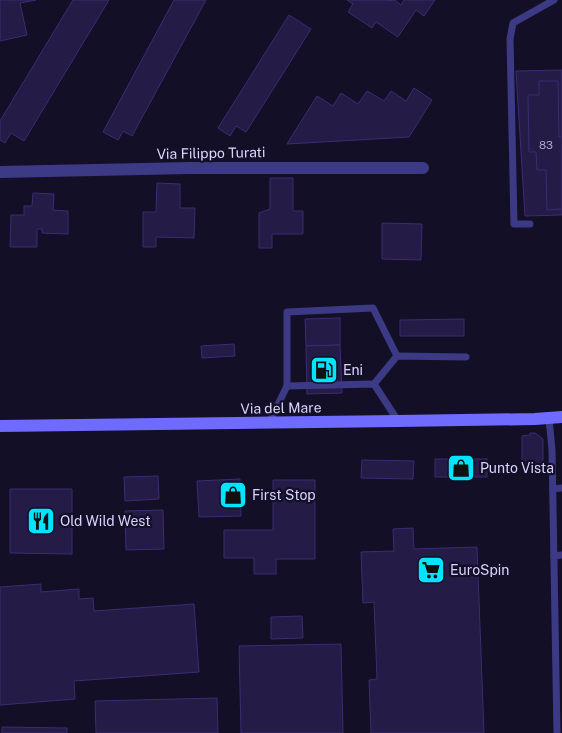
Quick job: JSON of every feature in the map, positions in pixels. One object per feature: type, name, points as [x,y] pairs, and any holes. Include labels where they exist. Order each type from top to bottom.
[{"type":"main road","name":"Via del Mare","points":[[0,426],[556,418]]},
{"type":"street","name":"Via Filippo Turati","points":[[0,172],[190,168],[423,168]]},
{"type":"lane","points":[[530,224],[514,224],[510,39],[513,23],[554,0]]},
{"type":"lane","points":[[269,423],[287,386],[287,312],[372,308],[397,356]]},
{"type":"lane","points":[[397,356],[466,357]]},
{"type":"lane","points":[[287,386],[374,384],[397,356]]},
{"type":"lane","points":[[374,384],[398,421]]},
{"type":"lane","points":[[556,418],[552,450],[558,556],[555,681],[557,733]]},
{"type":"lane","points":[[553,489],[562,488]]},
{"type":"building","points":[[0,0],[36,0],[20,3],[27,35],[0,41]]},
{"type":"building","points":[[73,0],[109,0],[24,141],[11,133],[5,143],[0,140],[0,121]]},
{"type":"building","points":[[174,0],[206,0],[132,136],[123,131],[118,140],[103,132]]},
{"type":"building","points":[[347,0],[395,0],[401,5],[404,0],[435,0],[424,16],[416,10],[398,37],[376,22],[372,28],[348,12],[353,4]]},
{"type":"building","points":[[289,15],[311,29],[246,132],[236,126],[230,136],[218,128]]},
{"type":"building","points":[[562,70],[562,215],[525,216],[516,71]]},
{"type":"building","points":[[539,81],[558,81],[559,137],[562,137],[562,209],[547,210],[546,170],[537,170],[536,152],[529,152],[528,95],[539,95]]},
{"type":"building","points":[[414,88],[432,100],[409,137],[287,144],[317,96],[333,106],[341,93],[358,104],[367,91],[384,101],[391,91],[406,101]]},
{"type":"building","points":[[270,178],[293,178],[293,211],[303,211],[303,234],[272,234],[272,248],[259,248],[259,213],[270,209]]},
{"type":"building","points":[[157,183],[180,184],[180,208],[195,208],[194,238],[156,237],[156,247],[143,247],[143,212],[156,212]]},
{"type":"building","points":[[33,193],[54,194],[53,210],[68,211],[68,234],[42,233],[42,229],[37,229],[37,247],[10,247],[11,215],[24,215],[24,206],[32,206]]},
{"type":"building","points":[[382,223],[422,224],[421,260],[382,259]]},
{"type":"building","points":[[340,318],[340,345],[306,346],[305,319]]},
{"type":"building","points":[[464,319],[464,336],[400,336],[400,320]]},
{"type":"building","points":[[234,344],[235,356],[202,358],[201,346]]},
{"type":"building","name":"Eni","points":[[340,345],[342,393],[307,394],[306,346]]},
{"type":"building","points":[[530,433],[535,433],[543,439],[543,466],[522,467],[522,436],[530,435]]},
{"type":"building","name":"Punto Vista","points":[[435,459],[487,459],[487,477],[435,477]]},
{"type":"building","points":[[362,460],[414,461],[413,479],[361,478]]},
{"type":"building","points":[[158,476],[159,499],[125,501],[124,477]]},
{"type":"building","points":[[240,479],[241,516],[199,517],[197,481]]},
{"type":"building","points":[[273,480],[315,480],[315,559],[276,559],[276,574],[254,574],[254,558],[224,558],[224,530],[273,530]]},
{"type":"building","name":"Old Wild West","points":[[10,489],[72,489],[72,554],[10,553]]},
{"type":"building","points":[[163,510],[164,549],[126,550],[125,511]]},
{"type":"building","points":[[413,528],[414,549],[477,547],[484,733],[371,733],[369,680],[377,679],[374,602],[363,603],[361,552],[394,551],[393,529]]},
{"type":"building","points":[[41,584],[41,592],[79,589],[79,599],[93,598],[94,611],[194,604],[199,672],[74,681],[75,699],[0,705],[0,587]]},
{"type":"building","points":[[302,616],[303,638],[271,639],[271,617]]},
{"type":"building","points":[[341,644],[343,733],[241,733],[239,646]]},
{"type":"building","points":[[217,698],[218,733],[96,733],[95,701]]},
{"type":"building","points":[[2,727],[67,728],[67,733],[2,733]]},
{"type":"place","name":"Eni","points":[[324,370]]},
{"type":"place","name":"Punto Vista","points":[[461,468]]},
{"type":"place","name":"First Stop","points":[[233,495]]},
{"type":"place","name":"Old Wild West","points":[[41,521]]},
{"type":"place","name":"EuroSpin","points":[[431,570]]}]
